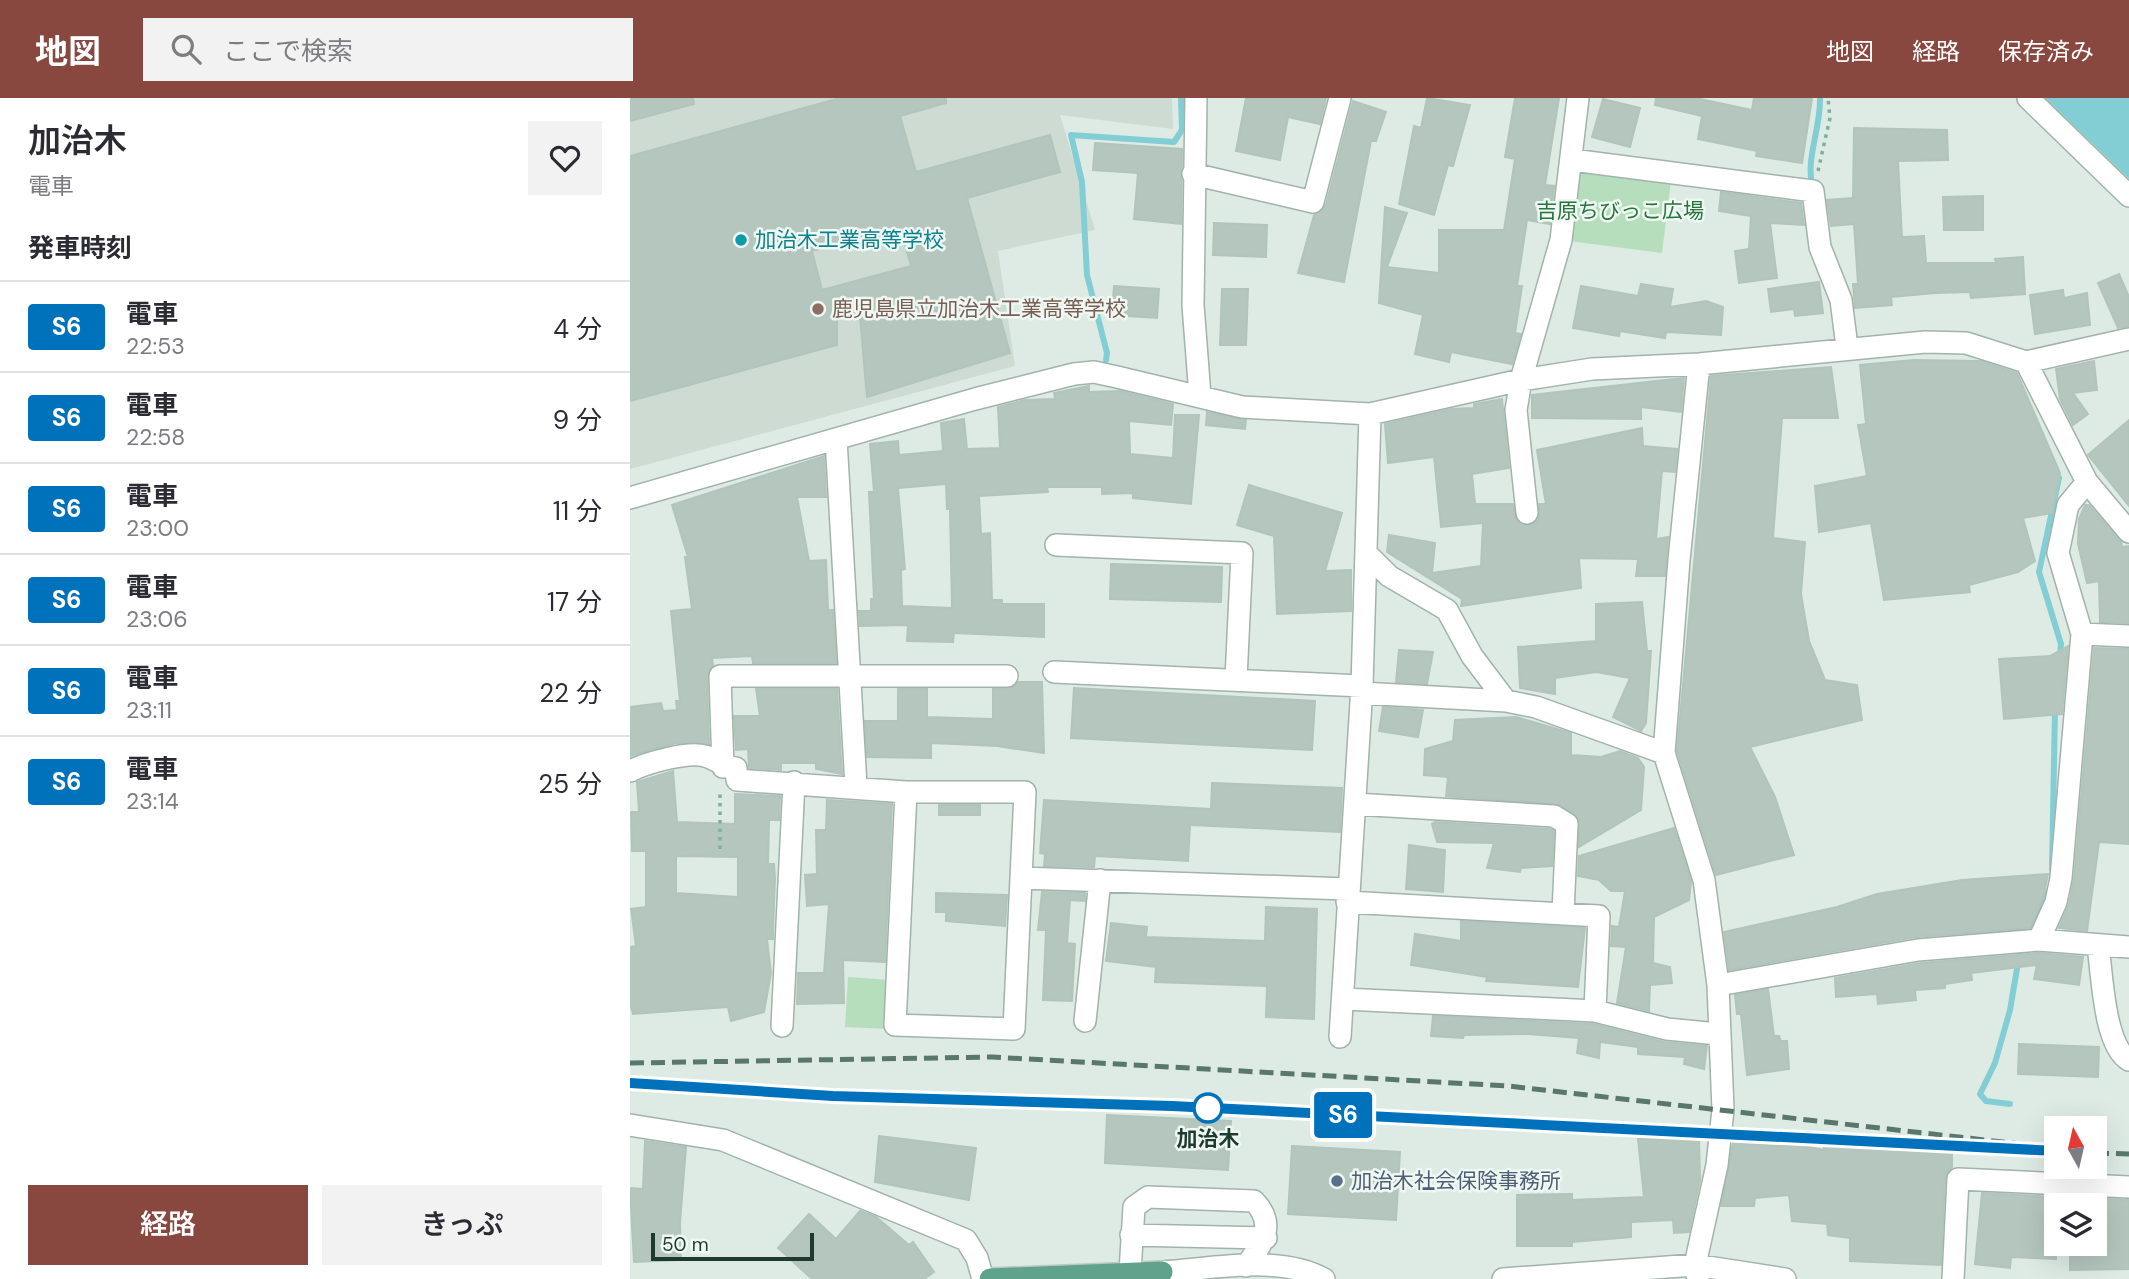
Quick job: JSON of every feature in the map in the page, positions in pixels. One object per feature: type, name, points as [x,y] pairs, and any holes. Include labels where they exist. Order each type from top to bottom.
[{"type":"main road","points":[[990,1279],[1130,1272],[1162,1276]]},
{"type":"street","points":[[1196,98],[1192,305],[1200,396]]},
{"type":"street","points":[[1193,174],[1313,202],[1340,98]]},
{"type":"street","points":[[1527,513],[1516,410],[1521,380],[1561,240],[1578,98]]},
{"type":"street","points":[[2028,98],[2129,196]]},
{"type":"street","points":[[1572,160],[1813,191],[1820,247],[1841,300],[1847,347]]},
{"type":"street","points":[[630,498],[1074,374],[1094,372],[1242,407],[1370,414],[1521,380],[1592,369],[1699,364],[1847,347],[1966,343],[2026,362],[2129,339]]},
{"type":"street","points":[[2026,362],[2087,482],[2129,533]]},
{"type":"street","points":[[1697,1272],[1717,1165],[1723,1110],[1718,985],[1704,880],[1664,753],[1679,561],[1699,364]]},
{"type":"street","points":[[1340,1037],[1362,689],[1368,555],[1370,414]]},
{"type":"street","points":[[836,439],[856,786]]},
{"type":"street","points":[[2039,940],[2056,902],[2061,878],[2082,634],[2058,553],[2068,505],[2087,482]]},
{"type":"street","points":[[1056,545],[1242,554],[1236,679]]},
{"type":"street","points":[[1368,555],[1389,576],[1447,610],[1472,656],[1506,701]]},
{"type":"street","points":[[2082,634],[2129,636]]},
{"type":"street","points":[[1054,672],[1236,679],[1506,701],[1536,707],[1664,753]]},
{"type":"street","points":[[723,767],[720,676],[1007,676]]},
{"type":"street","points":[[630,771],[647,762],[705,756],[723,767],[736,768],[737,780],[856,786],[906,792],[1025,792],[1014,1029],[895,1025],[906,792]]},
{"type":"street","points":[[782,1026],[794,782]]},
{"type":"street","points":[[1355,804],[1554,816],[1567,824],[1563,913]]},
{"type":"street","points":[[1021,877],[1348,895],[1599,916],[1595,1010]]},
{"type":"street","points":[[1086,1021],[1100,880]]},
{"type":"street","points":[[1718,985],[1918,950],[2039,940],[2129,947]]},
{"type":"street","points":[[2098,946],[2108,1019],[2117,1048],[2129,1060]]},
{"type":"street","points":[[1344,999],[1595,1010],[1667,1029],[1718,1034]]},
{"type":"street","points":[[630,1125],[723,1140],[966,1240],[977,1258],[982,1279]]},
{"type":"street","points":[[1953,1279],[1958,1179],[2129,1187]]},
{"type":"street","points":[[1130,1272],[1134,1207],[1148,1196],[1254,1200],[1264,1211],[1266,1238],[1246,1266]]},
{"type":"street","points":[[1131,1234],[1266,1238]]},
{"type":"street","points":[[1162,1276],[1246,1266],[1280,1267],[1311,1272],[1324,1279]]},
{"type":"street","points":[[1503,1279],[1697,1272],[1785,1279]]},
{"type":"path","points":[[1813,191],[1830,118],[1828,98]]},
{"type":"path","points":[[720,849],[720,790],[713,781],[723,767]]},
{"type":"shaded area","name":"鹿児島県立加治木工業高等学校","points":[[630,98],[1172,98],[1173,129],[1060,115],[1095,230],[998,251],[1015,366],[630,469]]},
{"type":"green space","name":"吉原ちびっこ広場","points":[[1586,169],[1671,181],[1662,253],[1569,241],[1576,177]]},
{"type":"green space","points":[[848,977],[890,980],[887,1029],[845,1027]]},
{"type":"water","points":[[2045,98],[2129,98],[2129,179]]},
{"type":"building","points":[[630,98],[693,98],[694,104],[630,121]]},
{"type":"building","name":"鹿児島県立加治木工業高等学校","points":[[840,98],[946,98],[946,103],[900,116],[916,172],[1050,135],[1060,172],[967,198],[1010,353],[867,397],[860,317],[837,317],[837,345],[630,401],[630,156]],"holes":[[[900,227],[911,266],[822,290],[812,251]]]},
{"type":"building","points":[[1246,98],[1326,98],[1320,124],[1288,117],[1280,160],[1236,151]]},
{"type":"building","points":[[1427,98],[1470,105],[1453,166],[1448,165],[1434,215],[1399,204],[1414,126],[1421,128]]},
{"type":"building","points":[[1515,98],[1559,98],[1545,185],[1554,186],[1550,224],[1527,220],[1517,286],[1522,286],[1515,333],[1521,334],[1512,364],[1451,352],[1449,362],[1415,354],[1423,315],[1379,303],[1385,207],[1407,213],[1387,267],[1439,273],[1439,230],[1504,230],[1515,159],[1505,157]]},
{"type":"building","points":[[1656,98],[1695,98],[1752,110],[1754,98],[1812,98],[1802,163],[1756,156],[1757,151],[1698,139],[1702,116],[1655,105]]},
{"type":"building","points":[[1603,99],[1640,108],[1630,147],[1592,137]]},
{"type":"building","points":[[1353,101],[1386,112],[1376,141],[1371,141],[1344,282],[1298,273],[1314,215],[1326,205]]},
{"type":"building","points":[[1854,128],[1947,130],[1948,160],[1898,161],[1902,237],[1924,236],[1926,263],[1996,263],[1995,259],[2023,257],[2025,294],[1971,298],[1970,292],[1935,293],[1891,297],[1892,305],[1855,308],[1853,284],[1858,284],[1854,224],[1831,226],[1827,200],[1853,198]]},
{"type":"building","points":[[1095,143],[1182,149],[1181,224],[1134,219],[1138,173],[1093,170]]},
{"type":"building","points":[[1721,192],[1801,203],[1804,225],[1770,223],[1777,278],[1739,283],[1735,251],[1749,249],[1751,216],[1719,211]]},
{"type":"building","points":[[1983,196],[1983,230],[1944,230],[1943,197]]},
{"type":"building","points":[[1214,223],[1267,225],[1266,257],[1213,255]]},
{"type":"building","points":[[2119,274],[2129,297],[2129,326],[2118,328],[2098,283]]},
{"type":"building","points":[[1819,282],[1823,313],[1795,316],[1794,309],[1771,312],[1768,289]]},
{"type":"building","points":[[1641,284],[1673,289],[1670,307],[1706,301],[1723,307],[1721,335],[1666,332],[1665,338],[1620,331],[1619,336],[1573,328],[1581,286],[1638,296]]},
{"type":"building","points":[[1114,286],[1159,289],[1157,318],[1112,315]]},
{"type":"building","points":[[1222,289],[1248,289],[1246,345],[1220,345]]},
{"type":"building","points":[[2063,290],[2064,298],[2087,293],[2090,325],[2035,334],[2030,295]]},
{"type":"building","points":[[1914,360],[1980,361],[2017,373],[2060,473],[2052,513],[2023,518],[2035,561],[2018,572],[1969,585],[1970,592],[1884,600],[1871,523],[1819,532],[1815,486],[1867,476],[1858,425],[1866,424],[1860,365]]},
{"type":"building","points":[[2094,361],[2097,390],[2073,393],[2088,414],[2073,425],[2060,399],[2056,369]]},
{"type":"building","points":[[1831,367],[1838,418],[1782,418],[1773,538],[1805,542],[1801,594],[1809,641],[1825,680],[1857,685],[1862,720],[1750,747],[1775,797],[1794,855],[1716,875],[1677,751],[1711,376]]},
{"type":"building","points":[[1684,378],[1681,412],[1641,407],[1641,419],[1532,418],[1532,395]]},
{"type":"building","points":[[1089,386],[1089,392],[1120,391],[1173,404],[1171,425],[1129,421],[1130,454],[1173,458],[1175,415],[1199,415],[1191,504],[1133,498],[1133,493],[1102,494],[1102,487],[1047,487],[1048,492],[979,496],[981,534],[990,533],[992,600],[1002,600],[1002,604],[1044,604],[1044,637],[954,633],[953,642],[907,641],[908,625],[860,626],[859,611],[871,611],[871,599],[874,599],[869,492],[874,492],[870,444],[898,441],[899,455],[943,451],[941,423],[964,419],[967,449],[1000,448],[998,407],[1025,400],[1055,399],[1054,393]],"holes":[[[946,484],[947,509],[950,509],[952,608],[902,606],[901,570],[905,569],[898,488]]]},
{"type":"building","points":[[1502,399],[1509,468],[1472,474],[1475,504],[1513,504],[1516,520],[1522,525],[1535,523],[1539,518],[1539,504],[1546,504],[1537,450],[1642,428],[1643,446],[1677,449],[1675,472],[1662,471],[1656,539],[1668,537],[1665,576],[1636,576],[1638,559],[1579,558],[1581,588],[1461,606],[1462,599],[1387,552],[1389,535],[1435,543],[1432,573],[1481,566],[1483,523],[1441,527],[1434,457],[1388,463],[1385,424],[1452,409],[1474,408],[1474,404]]},
{"type":"building","points":[[1207,412],[1246,420],[1245,429],[1206,425]]},
{"type":"building","points":[[2129,420],[2129,506],[2088,455]]},
{"type":"building","points":[[824,456],[826,497],[797,497],[809,561],[826,560],[828,610],[833,610],[836,663],[753,663],[752,656],[712,658],[713,665],[707,676],[709,744],[676,743],[630,756],[630,707],[661,703],[663,711],[677,710],[676,701],[680,701],[671,611],[692,609],[685,557],[688,557],[672,505]]},
{"type":"building","points":[[1249,485],[1342,513],[1325,571],[1351,570],[1351,611],[1277,614],[1274,536],[1237,525]]},
{"type":"building","points":[[2085,505],[2089,505],[2121,542],[2122,547],[2129,546],[2129,623],[2100,622],[2099,581],[2087,583],[2078,544],[2079,519]]},
{"type":"building","points":[[1111,564],[1222,567],[1221,602],[1110,599]]},
{"type":"building","points":[[1642,602],[1647,651],[1651,651],[1646,723],[1641,731],[1613,717],[1630,678],[1596,672],[1555,678],[1555,694],[1520,688],[1518,647],[1596,641],[1596,604]]},
{"type":"building","points":[[2068,646],[2062,714],[2004,719],[1999,659],[2050,656]]},
{"type":"building","points":[[2094,648],[2129,649],[2129,844],[2099,842],[2087,931],[2059,928],[2069,905],[2074,879]]},
{"type":"building","points":[[1399,650],[1433,652],[1427,684],[1396,682]]},
{"type":"building","points":[[1018,682],[1042,682],[1044,753],[997,746],[931,743],[931,758],[867,757],[865,721],[898,721],[898,689],[927,689],[927,717],[993,719],[993,689],[1008,689]]},
{"type":"building","points":[[1074,688],[1315,701],[1312,750],[1071,738]]},
{"type":"building","points":[[756,689],[837,689],[842,774],[816,769],[816,763],[781,763],[781,770],[749,768],[748,749],[736,750],[734,716],[760,716]]},
{"type":"building","points":[[1383,707],[1423,710],[1418,737],[1379,731]]},
{"type":"building","points":[[1516,717],[1571,733],[1571,755],[1601,757],[1620,751],[1638,758],[1644,767],[1641,810],[1579,847],[1579,819],[1561,805],[1446,796],[1448,777],[1424,775],[1425,749],[1453,741],[1455,720]]},
{"type":"building","points":[[673,771],[677,822],[735,824],[735,794],[780,796],[779,820],[769,820],[768,864],[774,864],[775,878],[773,939],[767,939],[771,973],[764,1012],[731,1021],[728,1007],[633,1014],[630,1003],[630,947],[636,946],[631,909],[646,907],[646,851],[632,851],[631,812],[639,812],[637,782]],"holes":[[[676,856],[738,857],[738,897],[676,893]]]},
{"type":"building","points":[[1212,783],[1342,788],[1340,832],[1190,825],[1188,861],[1095,856],[1094,867],[1044,866],[1045,854],[1040,853],[1044,800],[1211,809]]},
{"type":"building","points":[[827,800],[892,804],[885,962],[843,960],[844,1003],[797,1004],[798,973],[824,973],[829,904],[807,906],[805,875],[817,874],[816,830],[826,830]]},
{"type":"building","points":[[939,805],[980,805],[980,815],[939,815]]},
{"type":"building","points":[[1435,822],[1550,829],[1554,831],[1552,866],[1521,868],[1520,872],[1487,868],[1494,843],[1437,842],[1432,824]]},
{"type":"building","points":[[1674,828],[1691,881],[1689,900],[1654,917],[1653,963],[1670,967],[1672,983],[1650,985],[1649,1011],[1617,1003],[1626,947],[1611,946],[1612,926],[1619,927],[1625,891],[1611,891],[1599,880],[1578,876],[1579,856]]},
{"type":"building","points":[[1409,845],[1445,850],[1443,892],[1406,889]]},
{"type":"building","points":[[2048,874],[2043,898],[2030,928],[1916,937],[1729,970],[1724,932],[1837,907],[1877,894],[1962,880]]},
{"type":"building","points":[[1042,892],[1085,893],[1085,901],[1070,900],[1067,943],[1075,944],[1072,1001],[1043,1000],[1046,930],[1038,930]]},
{"type":"building","points":[[936,893],[1007,895],[1005,926],[946,921],[946,912],[936,912]]},
{"type":"building","points":[[1266,907],[1317,909],[1314,1019],[1266,1017],[1267,986],[1155,982],[1156,967],[1106,961],[1111,923],[1147,927],[1146,937],[1265,941]]},
{"type":"building","points":[[1461,921],[1585,928],[1578,987],[1486,981],[1487,977],[1411,965],[1415,934],[1461,941]]},
{"type":"building","points":[[2039,953],[2083,957],[2079,985],[2034,979],[2037,965],[1971,973],[1972,980],[1945,984],[1945,988],[1915,990],[1916,1000],[1878,1004],[1877,994],[1836,997],[1835,978],[1920,963]]},
{"type":"building","points":[[1768,989],[1774,1036],[1779,1036],[1781,1041],[1787,1041],[1789,1069],[1747,1075],[1741,1014],[1737,1014],[1735,995]]},
{"type":"building","points":[[1433,1016],[1593,1024],[1664,1042],[1707,1046],[1704,1069],[1684,1064],[1685,1057],[1638,1054],[1638,1047],[1600,1042],[1599,1058],[1577,1053],[1579,1038],[1528,1034],[1464,1035],[1463,1038],[1431,1036]]},
{"type":"building","points":[[2019,1044],[2099,1047],[2098,1077],[2018,1074]]},
{"type":"building","points":[[1107,1115],[1231,1121],[1228,1170],[1105,1163]]},
{"type":"building","points":[[879,1136],[976,1148],[969,1200],[875,1182]]},
{"type":"building","points":[[1699,1138],[1700,1180],[1689,1232],[1674,1233],[1673,1220],[1631,1222],[1631,1237],[1572,1242],[1572,1246],[1517,1246],[1517,1195],[1572,1194],[1572,1200],[1644,1197],[1638,1139]]},
{"type":"building","points":[[645,1141],[686,1147],[680,1223],[681,1260],[634,1262],[630,1188],[643,1189]]},
{"type":"building","points":[[1783,1142],[1824,1150],[1824,1144],[1952,1154],[1952,1167],[1945,1178],[1941,1265],[1850,1261],[1850,1238],[1828,1235],[1827,1224],[1792,1221],[1789,1195],[1755,1198],[1754,1206],[1721,1206],[1733,1143],[1782,1146]]},
{"type":"building","points":[[1292,1146],[1400,1152],[1396,1220],[1288,1214]]},
{"type":"building","points":[[1982,1193],[2044,1196],[2044,1256],[2056,1256],[2056,1259],[2011,1257],[2010,1268],[1975,1264]]},
{"type":"building","points":[[2107,1199],[2129,1200],[2129,1269],[2070,1270],[2070,1256],[2107,1256]]},
{"type":"building","points":[[860,1211],[876,1217],[909,1245],[913,1242],[934,1272],[924,1279],[812,1279],[778,1248],[809,1214],[836,1239]]},
{"type":"waterway","points":[[1106,360],[1107,353],[1087,275],[1082,182],[1071,135],[1174,142],[1182,130],[1181,98]]},
{"type":"waterway","points":[[1812,185],[1812,153],[1820,98]]},
{"type":"waterway","points":[[2059,478],[2039,572],[2061,644],[2060,656]]},
{"type":"waterway","points":[[2052,869],[2055,709]]},
{"type":"waterway","points":[[2032,928],[2049,890]]},
{"type":"waterway","points":[[2010,1104],[1986,1101],[1980,1094],[1995,1063],[2010,1010],[2020,951]]},
{"type":"railway","points":[[630,1063],[992,1057],[1508,1086],[2044,1147]]},
{"type":"railway","points":[[630,1083],[833,1096],[1172,1106],[1958,1146]]},
{"type":"railway","points":[[2107,1153],[2129,1154]]},
{"type":"train","name":"S6","points":[[630,1083],[833,1096],[1172,1106],[2044,1150]]},
{"type":"place","name":"加治木工業高等学校","points":[[741,240]]},
{"type":"place","name":"鹿児島県立加治木工業高等学校","points":[[818,309]]},
{"type":"place","name":"加治木","points":[[1208,1108]]},
{"type":"place","name":"加治木社会保険事務所","points":[[1337,1181]]}]
